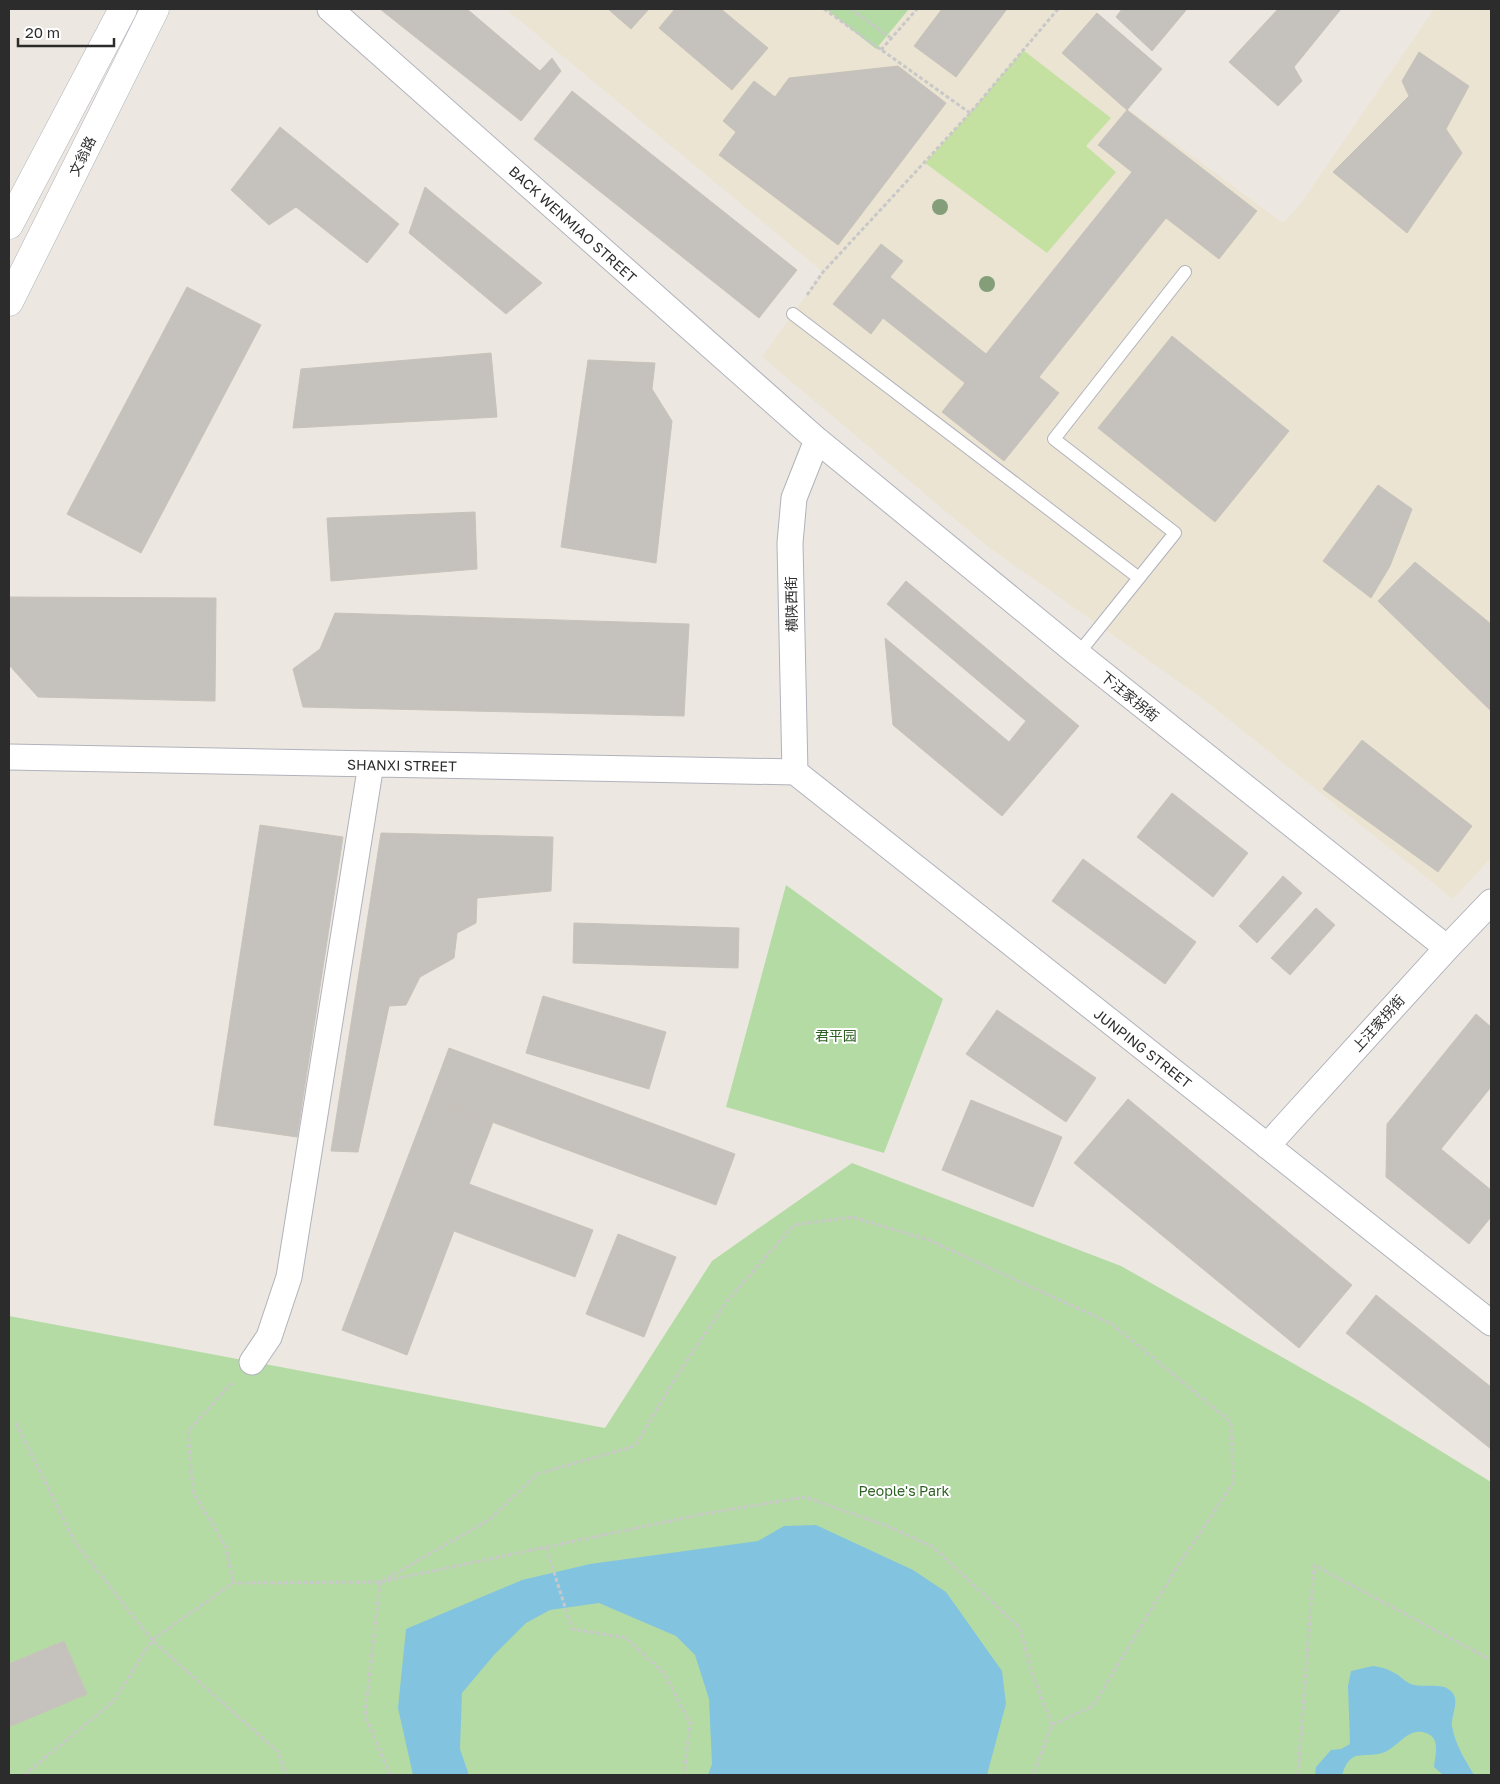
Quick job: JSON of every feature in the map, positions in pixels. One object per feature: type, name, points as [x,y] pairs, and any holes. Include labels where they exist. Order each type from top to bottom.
[{"type":"main road","points":[[9,224],[123,9]]},
{"type":"main road","name":"文翁路","points":[[9,302],[155,9]]},
{"type":"street","name":"BACK WENMIAO STREET","points":[[330,9],[817,440]]},
{"type":"street","name":"下汪家拐街","points":[[817,440],[1078,654],[1447,948]]},
{"type":"street","name":"横陕西街","points":[[794,772],[790,544],[794,498],[817,440]]},
{"type":"street","name":"SHANXI STREET","points":[[9,757],[794,772]]},
{"type":"street","points":[[252,1362],[269,1337],[289,1277],[371,764]]},
{"type":"street","name":"JUNPING STREET","points":[[794,772],[1491,1323]]},
{"type":"street","name":"上汪家拐街","points":[[1267,1146],[1491,902]]},
{"type":"lane","points":[[1078,654],[1175,533],[1054,439],[1185,272]]},
{"type":"lane","points":[[793,314],[1140,578]]},
{"type":"path","points":[[824,9],[970,113]]},
{"type":"path","points":[[851,9],[891,38]]},
{"type":"path","points":[[881,50],[917,9]]},
{"type":"path","points":[[793,314],[823,272],[970,113],[1058,9]]},
{"type":"path","points":[[380,1582],[489,1520],[537,1474],[635,1446],[676,1377],[727,1301],[794,1225],[852,1217],[929,1240],[1112,1324],[1231,1422],[1232,1483],[1172,1575],[1093,1706],[1052,1725]]},
{"type":"path","points":[[233,1582],[226,1547],[192,1492],[188,1432],[252,1362]]},
{"type":"path","points":[[16,1423],[76,1542],[152,1640],[278,1752],[286,1775]]},
{"type":"path","points":[[24,1775],[114,1701],[152,1640],[233,1582],[380,1582],[703,1514],[805,1498],[878,1523],[932,1548],[1020,1628],[1032,1673],[1052,1725],[1033,1775]]},
{"type":"path","points":[[546,1547],[572,1629],[626,1638],[664,1673],[690,1723],[684,1775]]},
{"type":"path","points":[[1298,1775],[1314,1565],[1491,1660]]},
{"type":"path","points":[[380,1582],[365,1715],[390,1775]]},
{"type":"shaded area","points":[[506,9],[1101,9],[1097,13],[1162,69],[1127,108],[1283,223],[1299,206],[1434,9],[1491,9],[1491,858],[1453,899],[1203,699],[987,546],[762,357],[823,272]]},
{"type":"green space","points":[[826,9],[909,9],[876,49]]},
{"type":"green space","points":[[1023,50],[1111,118],[1086,146],[1116,172],[1047,253],[925,163]]},
{"type":"green space","name":"君平园","points":[[786,885],[943,999],[884,1153],[726,1107]]},
{"type":"green space","name":"People's Park","points":[[852,1163],[1121,1266],[1363,1403],[1491,1482],[1491,1775],[9,1775],[9,1316],[605,1428],[712,1261]]},
{"type":"water","points":[[816,1525],[913,1570],[946,1592],[1002,1671],[1006,1704],[987,1775],[708,1775],[712,1764],[709,1699],[695,1655],[676,1636],[599,1603],[550,1610],[526,1623],[494,1655],[462,1693],[460,1749],[469,1775],[413,1775],[398,1708],[406,1629],[522,1580],[590,1564],[758,1541],[784,1526]]},
{"type":"water","points":[[1373,1666],[1389,1670],[1411,1684],[1438,1686],[1452,1692],[1455,1700],[1452,1722],[1453,1733],[1474,1775],[1443,1775],[1434,1767],[1436,1747],[1434,1739],[1426,1733],[1414,1732],[1382,1753],[1353,1757],[1345,1766],[1342,1775],[1315,1775],[1316,1767],[1331,1750],[1341,1749],[1350,1744],[1348,1686],[1351,1671]]},
{"type":"building","points":[[380,9],[467,9],[540,71],[552,58],[561,71],[521,121]]},
{"type":"building","points":[[608,9],[649,9],[631,29]]},
{"type":"building","points":[[675,9],[721,9],[768,48],[732,90],[659,28]]},
{"type":"building","points":[[942,9],[1007,9],[956,77],[914,46]]},
{"type":"building","points":[[1122,9],[1187,9],[1152,51],[1116,17]]},
{"type":"building","points":[[1278,9],[1341,9],[1294,67],[1302,81],[1278,106],[1229,62]]},
{"type":"building","points":[[1097,13],[1162,69],[1127,110],[1062,53]]},
{"type":"building","points":[[1419,52],[1469,86],[1446,129],[1462,153],[1407,233],[1333,172],[1409,96],[1402,81]]},
{"type":"building","points":[[898,66],[946,103],[838,245],[719,155],[736,132],[723,121],[754,81],[775,97],[789,78]]},
{"type":"building","points":[[572,91],[797,270],[759,318],[534,139]]},
{"type":"building","points":[[1127,110],[1257,211],[1219,259],[1166,218],[1039,377],[1059,393],[1004,461],[942,412],[965,383],[883,318],[871,334],[833,304],[881,244],[903,261],[890,277],[986,354],[1132,172],[1098,145]]},
{"type":"building","points":[[280,127],[399,224],[367,263],[296,207],[269,225],[231,190]]},
{"type":"building","points":[[425,187],[542,283],[506,314],[409,233]]},
{"type":"building","points":[[187,287],[261,325],[141,553],[67,514]]},
{"type":"building","points":[[1172,336],[1289,431],[1215,522],[1098,428]]},
{"type":"building","points":[[491,353],[497,417],[293,428],[301,369]]},
{"type":"building","points":[[588,360],[655,363],[652,389],[672,421],[656,563],[561,547]]},
{"type":"building","points":[[1378,485],[1412,509],[1390,566],[1371,598],[1323,561]]},
{"type":"building","points":[[475,512],[477,569],[331,581],[327,518]]},
{"type":"building","points":[[1415,562],[1491,624],[1491,711],[1378,601]]},
{"type":"building","points":[[906,581],[1079,726],[1002,816],[893,725],[885,638],[1009,742],[1026,721],[887,604]]},
{"type":"building","points":[[9,597],[216,598],[215,701],[38,697],[9,665]]},
{"type":"building","points":[[335,613],[689,624],[684,716],[303,707],[293,669],[320,649]]},
{"type":"building","points":[[1362,740],[1472,826],[1438,872],[1323,789]]},
{"type":"building","points":[[1172,793],[1248,853],[1213,897],[1137,837]]},
{"type":"building","points":[[260,825],[343,837],[297,1137],[214,1125]]},
{"type":"building","points":[[381,833],[553,837],[551,891],[477,898],[476,923],[457,933],[454,958],[420,977],[406,1005],[389,1006],[358,1152],[331,1151]]},
{"type":"building","points":[[1083,859],[1196,942],[1165,984],[1052,901]]},
{"type":"building","points":[[1283,876],[1302,893],[1257,943],[1239,926]]},
{"type":"building","points":[[1316,908],[1335,925],[1290,975],[1271,958]]},
{"type":"building","points":[[574,923],[739,928],[738,968],[573,963]]},
{"type":"building","points":[[543,996],[666,1032],[649,1089],[526,1053]]},
{"type":"building","points":[[997,1010],[1096,1078],[1066,1122],[966,1054]]},
{"type":"building","points":[[1476,1014],[1491,1027],[1491,1087],[1441,1149],[1491,1190],[1491,1217],[1469,1244],[1386,1177],[1387,1124]]},
{"type":"building","points":[[449,1048],[735,1154],[716,1205],[430,1099]]},
{"type":"building","points":[[430,1099],[493,1122],[469,1184],[593,1230],[575,1277],[454,1231],[407,1355],[342,1330]]},
{"type":"building","points":[[1128,1099],[1352,1285],[1299,1348],[1074,1163]]},
{"type":"building","points":[[971,1100],[1062,1137],[1033,1207],[942,1170]]},
{"type":"building","points":[[618,1234],[676,1257],[644,1337],[586,1314]]},
{"type":"building","points":[[1376,1295],[1491,1387],[1491,1449],[1346,1333]]},
{"type":"building","points":[[64,1641],[87,1694],[9,1727],[9,1664]]}]
